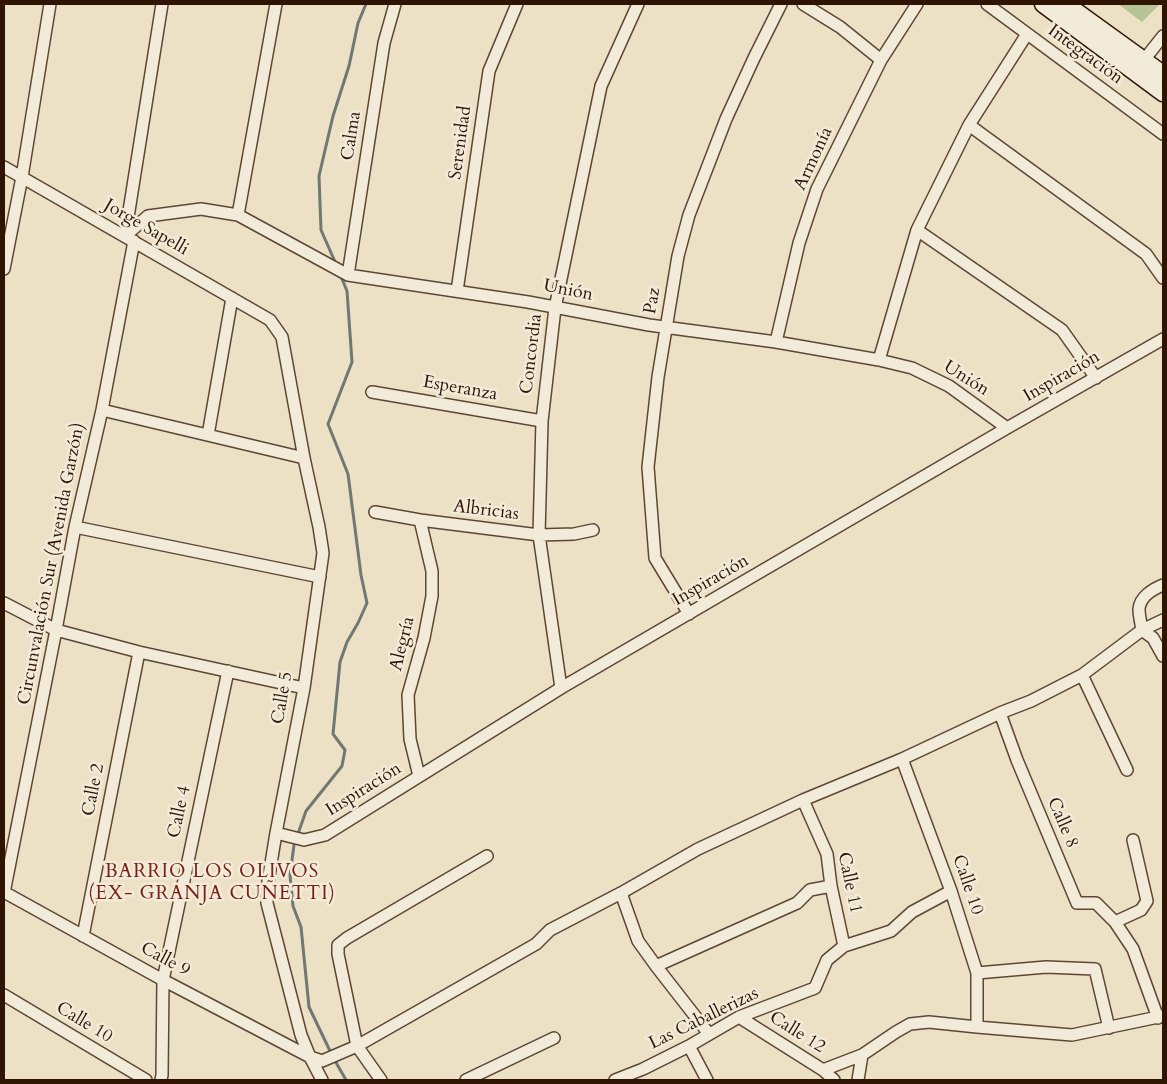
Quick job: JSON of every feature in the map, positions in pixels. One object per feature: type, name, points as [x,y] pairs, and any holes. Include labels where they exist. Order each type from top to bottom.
[{"type":"main road","points":[[1043,4],[1163,93]]},
{"type":"main road","points":[[1066,4],[1163,74]]},
{"type":"street","points":[[4,268],[22,177],[50,4]]},
{"type":"street","name":"Circunvalación Sur (Avenida Garzón)","points":[[4,893],[75,527],[102,410],[129,239],[162,4]]},
{"type":"street","points":[[238,215],[276,4]]},
{"type":"street","name":"Calma","points":[[348,275],[384,43],[395,4]]},
{"type":"street","name":"Serenidad","points":[[457,291],[489,71],[517,4]]},
{"type":"street","name":"Concordia","points":[[560,688],[539,535],[542,420],[555,307],[601,86],[638,4]]},
{"type":"street","name":"Paz","points":[[689,614],[655,558],[648,467],[658,377],[678,256],[689,215],[726,119],[754,58],[782,4]]},
{"type":"street","points":[[803,4],[840,27],[881,60]]},
{"type":"street","name":"Armonía","points":[[776,342],[799,242],[817,189],[881,60],[917,4]]},
{"type":"street","name":"Integración","points":[[987,4],[1161,129]]},
{"type":"street","points":[[879,360],[917,230],[968,125],[1027,34]]},
{"type":"street","points":[[1144,60],[1163,36]]},
{"type":"street","points":[[968,125],[1146,254],[1163,278]]},
{"type":"street","name":"Jorge Sapelli","points":[[4,167],[270,320]]},
{"type":"street","name":"Unión","points":[[129,239],[148,216],[201,209],[238,215],[348,275],[555,307],[666,327],[776,342],[879,360],[912,368],[949,386],[1007,428]]},
{"type":"street","points":[[917,230],[1062,330],[1096,378]]},
{"type":"street","points":[[208,435],[232,298]]},
{"type":"street","name":"Calle 5","points":[[270,320],[282,337],[323,553],[304,688],[276,834],[267,904],[301,1035],[322,1080]]},
{"type":"street","name":"Inspiración","points":[[276,834],[304,840],[325,835],[560,688],[1163,339]]},
{"type":"street","name":"Esperanza","points":[[372,392],[542,420]]},
{"type":"street","points":[[102,410],[304,458]]},
{"type":"street","name":"Albricias","points":[[375,512],[420,520],[539,535],[574,534],[593,530]]},
{"type":"street","name":"Alegría","points":[[419,776],[410,739],[408,695],[424,638],[432,596],[432,571],[420,520]]},
{"type":"street","points":[[75,527],[320,577]]},
{"type":"street","points":[[1163,585],[1155,588],[1143,599],[1139,608],[1142,630],[1153,638],[1163,656]]},
{"type":"street","points":[[4,603],[56,630],[139,652],[304,688]]},
{"type":"street","points":[[310,1057],[322,1061],[357,1046],[536,944],[550,930],[621,893],[698,849],[803,800],[902,759],[1000,713],[1031,701],[1082,676],[1142,630],[1163,620]]},
{"type":"street","name":"Calle 2","points":[[83,936],[139,652]]},
{"type":"street","name":"Calle 4","points":[[160,1080],[162,1075],[163,980],[228,671]]},
{"type":"street","points":[[1082,676],[1127,770]]},
{"type":"street","name":"Calle 8","points":[[1000,713],[1017,760],[1077,903],[1096,903],[1115,922],[1132,949],[1160,1017]]},
{"type":"street","name":"Calle 10","points":[[902,759],[951,891],[977,973],[977,1027]]},
{"type":"street","name":"Calle 11","points":[[803,800],[827,854],[831,886],[844,946]]},
{"type":"street","points":[[1115,922],[1141,910],[1147,901],[1133,840]]},
{"type":"street","points":[[381,1080],[357,1046],[338,954],[338,945],[486,856]]},
{"type":"street","points":[[656,966],[797,904],[810,890],[831,886]]},
{"type":"street","name":"Las Caballerizas","points":[[615,1080],[643,1069],[689,1046],[739,1017],[815,988],[827,960],[844,946],[892,931],[912,912],[951,891]]},
{"type":"street","name":"Calle 9","points":[[4,893],[163,980],[310,1057]]},
{"type":"street","points":[[621,893],[638,941],[709,1034]]},
{"type":"street","points":[[977,973],[1046,967],[1095,969],[1109,1028]]},
{"type":"street","name":"Calle 10","points":[[4,995],[146,1080]]},
{"type":"street","name":"Calle 12","points":[[739,1017],[823,1070],[834,1080]]},
{"type":"street","points":[[823,1070],[862,1055],[910,1024],[929,1022],[1072,1035],[1160,1017]]},
{"type":"street","points":[[466,1080],[554,1038]]},
{"type":"street","points":[[689,1046],[707,1080]]},
{"type":"street","points":[[858,1080],[862,1055]]},
{"type":"green space","points":[[1118,4],[1160,4],[1142,22]]},
{"type":"waterway","points":[[336,264],[321,230],[319,176],[333,116],[349,66],[358,23],[366,4]]},
{"type":"waterway","points":[[331,1053],[309,1007],[301,927],[293,906],[290,875],[294,845],[306,811],[342,766],[345,750],[333,734],[340,662],[347,642],[367,603],[361,575],[348,474],[328,424],[352,362],[347,291],[340,274]]},
{"type":"waterway","points":[[334,1059],[346,1080]]},
{"type":"district","name":"BARRIO LOS OLIVOS (EX- GRANJA CUÑETTI)","points":[[212,884]]}]
